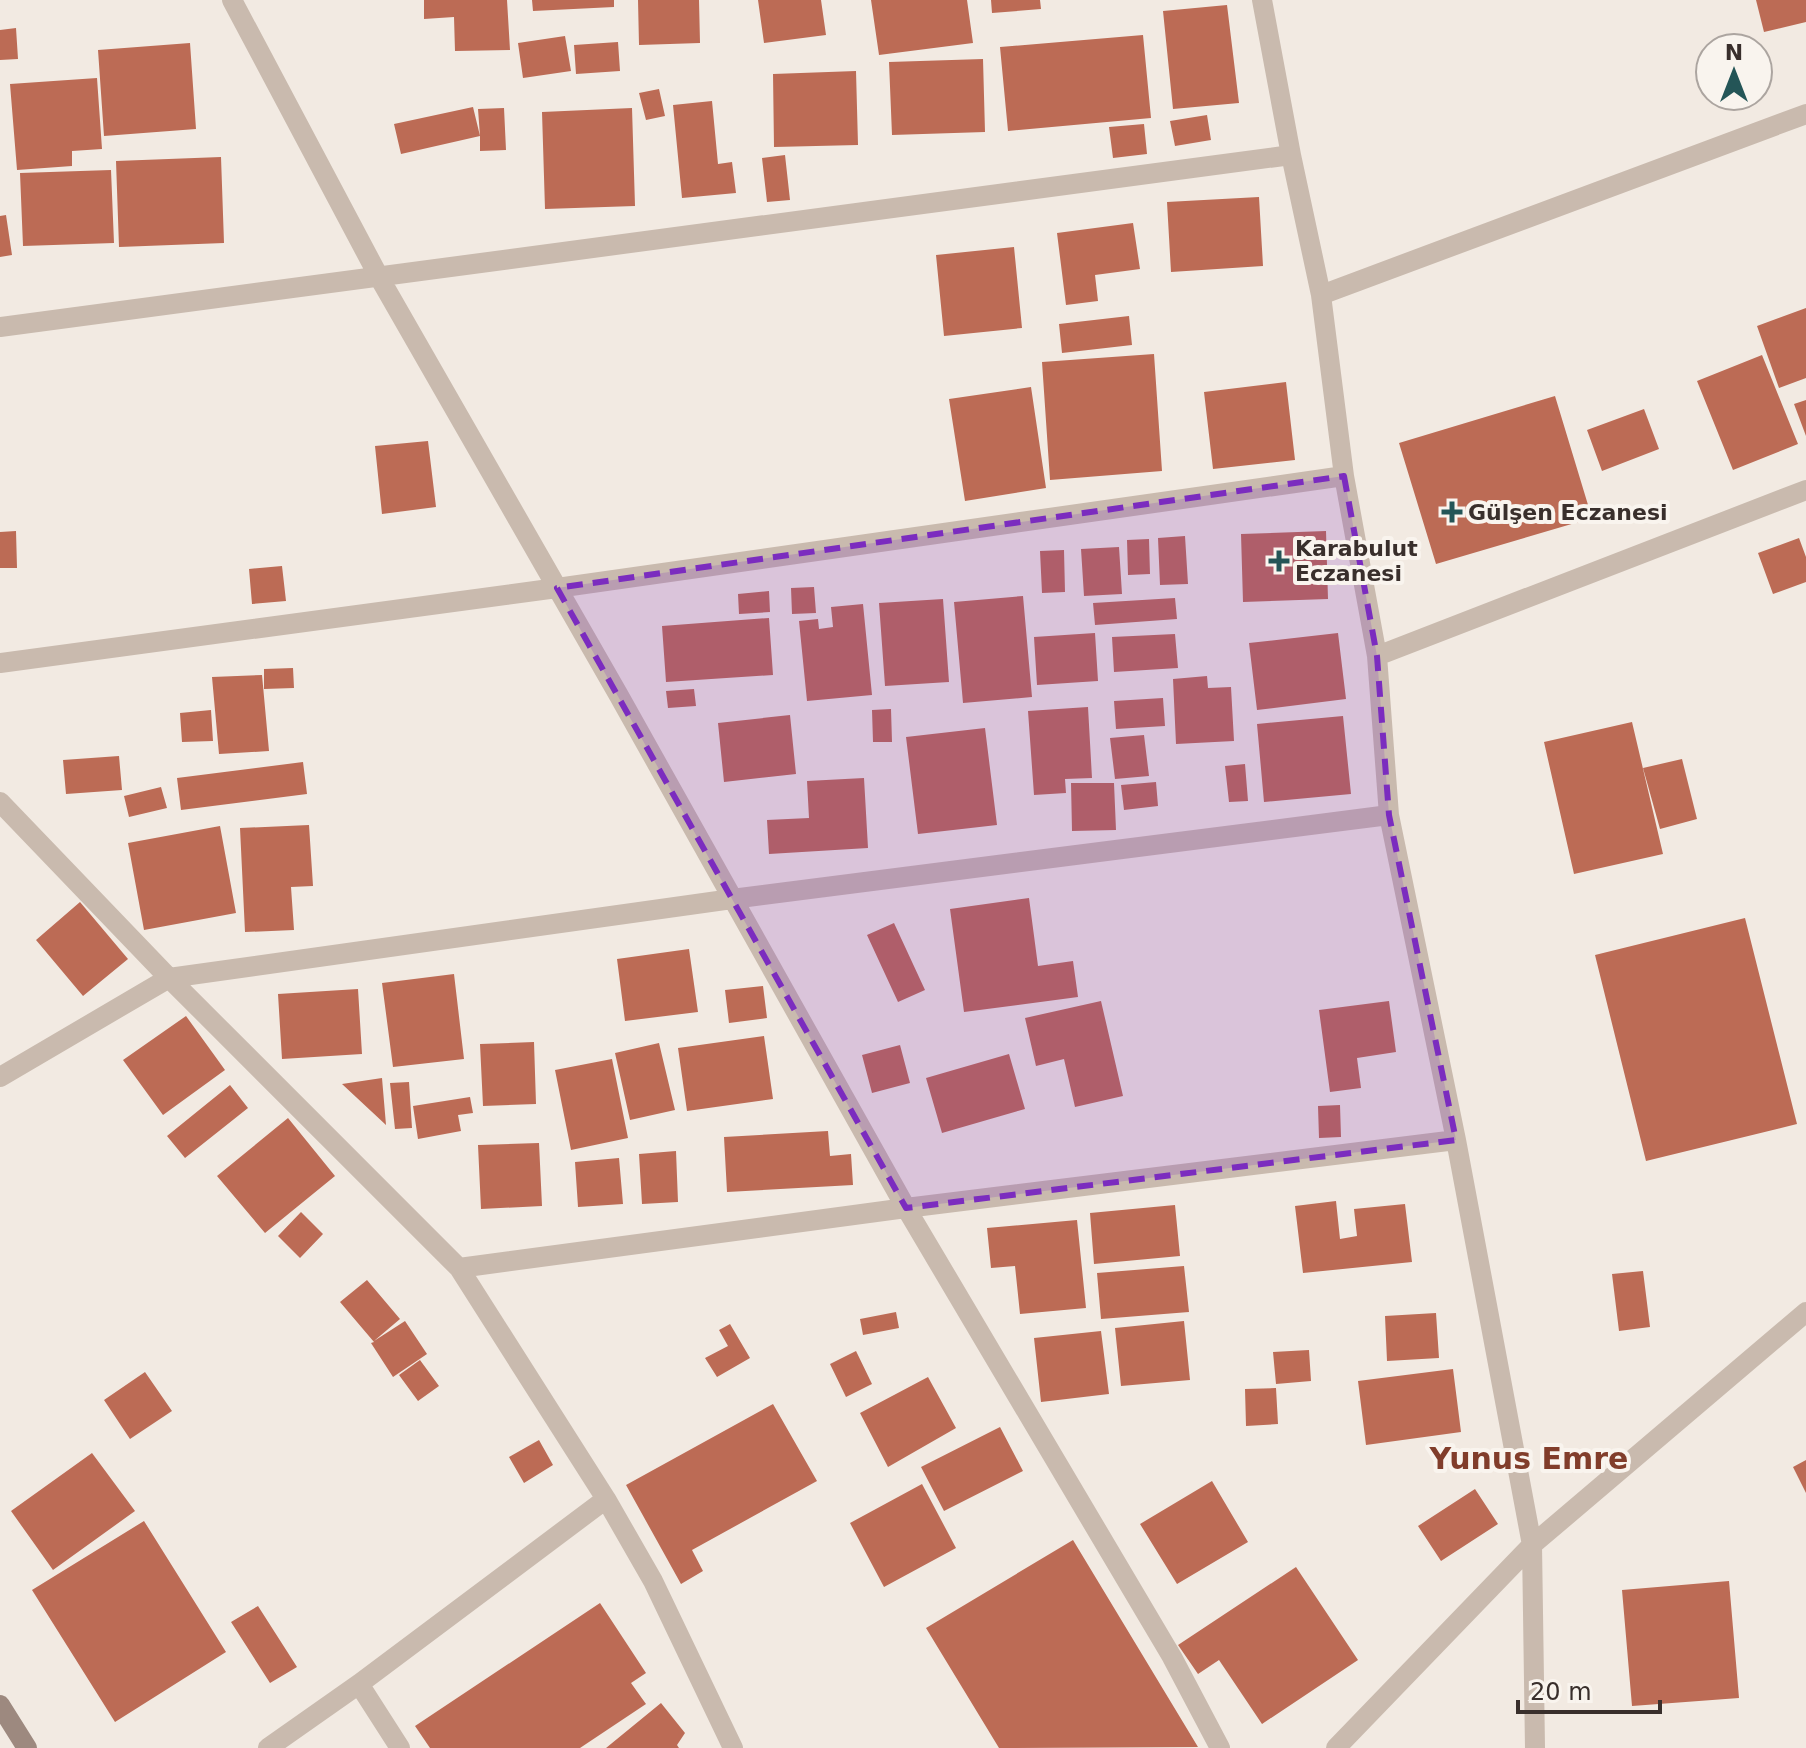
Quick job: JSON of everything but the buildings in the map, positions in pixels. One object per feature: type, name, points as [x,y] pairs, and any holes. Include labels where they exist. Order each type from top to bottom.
[{"type":"main road","points":[[0,1705],[27,1748]]},
{"type":"street","points":[[232,0],[379,277],[906,1208],[1172,1657],[1220,1748]]},
{"type":"street","points":[[1262,0],[1321,295],[1344,476],[1377,656],[1389,815],[1456,1140],[1532,1545],[1535,1748]]},
{"type":"street","points":[[1321,295],[1806,114]]},
{"type":"street","points":[[0,327],[1291,155]]},
{"type":"street","points":[[0,663],[557,588],[1344,476]]},
{"type":"street","points":[[1377,656],[1806,490]]},
{"type":"street","points":[[0,802],[169,978],[459,1268],[606,1499],[653,1581],[733,1748]]},
{"type":"street","points":[[0,1077],[169,978],[732,899],[1389,815]]},
{"type":"street","points":[[459,1268],[906,1208],[1456,1140]]},
{"type":"street","points":[[1336,1748],[1532,1545],[1806,1312]]},
{"type":"street","points":[[268,1748],[359,1684],[606,1499]]},
{"type":"street","points":[[359,1684],[400,1748]]},
{"type":"highlighted area","points":[[1344,476],[1377,656],[1389,815],[1456,1140],[906,1208],[557,588]]},
{"type":"place","name":"Gülşen Eczanesi","points":[[1452,512]]},
{"type":"place","name":"Karabulut Eczanesi","points":[[1279,561]]},
{"type":"district","name":"Yunus Emre","points":[[1529,1458]]}]
